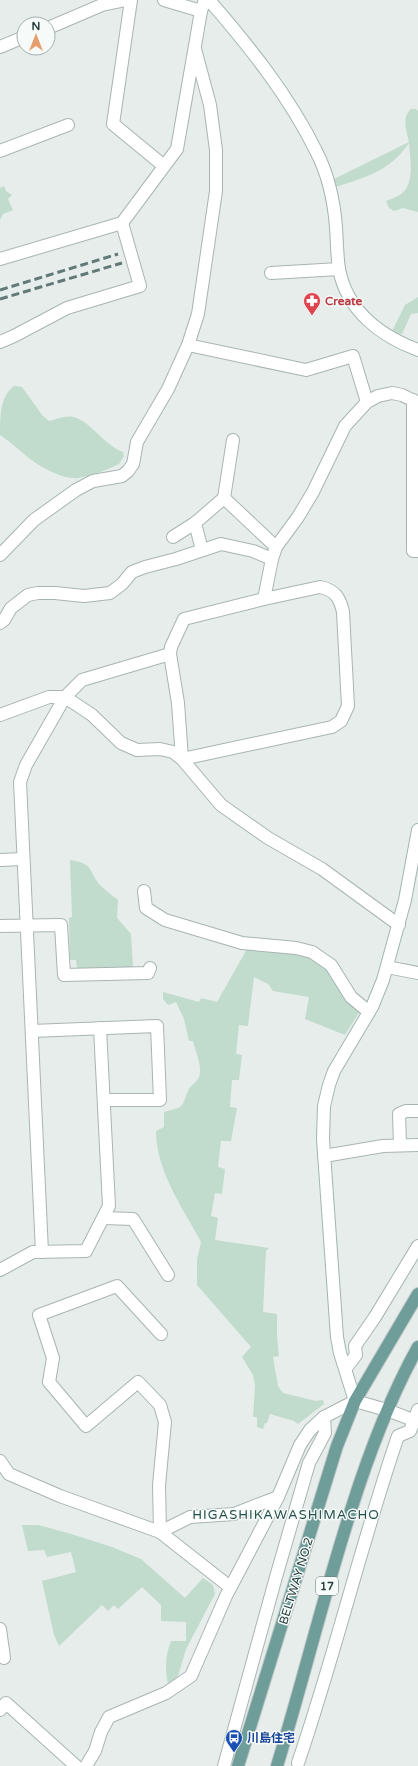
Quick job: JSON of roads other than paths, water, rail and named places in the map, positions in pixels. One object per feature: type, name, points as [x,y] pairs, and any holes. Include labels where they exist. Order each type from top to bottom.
[{"type":"main road","name":"BELTWAY NO.2","points":[[238,1766],[337,1446],[356,1401],[418,1294]]},
{"type":"main road","name":"17","points":[[277,1766],[330,1576],[369,1454],[387,1410],[418,1347]]},
{"type":"street","points":[[56,25],[102,5],[126,0]]},
{"type":"street","points":[[131,0],[113,124],[164,166]]},
{"type":"street","points":[[0,259],[122,223],[177,149],[203,5],[164,0]]},
{"type":"street","points":[[209,0],[229,23],[279,89],[302,124],[317,152],[329,182],[333,202],[339,269],[345,289],[368,322],[385,335],[418,350]]},
{"type":"street","points":[[0,47],[16,40]]},
{"type":"street","points":[[0,555],[34,520],[76,490],[93,481],[122,476],[128,471],[133,464],[137,442],[168,388],[188,345],[198,314],[216,191],[216,150],[210,105],[196,49]]},
{"type":"street","points":[[0,151],[68,125]]},
{"type":"street","points":[[0,342],[68,308],[140,286],[122,223]]},
{"type":"street","points":[[271,273],[339,269]]},
{"type":"street","points":[[188,345],[306,370],[353,356],[367,402]]},
{"type":"street","points":[[264,599],[276,547],[298,518],[345,426],[367,402],[378,396],[392,393],[402,395],[416,401],[413,551],[418,552]]},
{"type":"street","points":[[173,537],[195,523],[224,498],[233,440]]},
{"type":"street","points":[[224,498],[276,547]]},
{"type":"street","points":[[195,523],[202,550]]},
{"type":"street","points":[[0,623],[4,620],[11,608],[28,595],[38,593],[55,593],[84,596],[110,593],[122,584],[132,572],[221,544],[253,551],[272,559]]},
{"type":"street","points":[[320,587],[329,589],[341,602],[343,612],[348,706],[341,721],[332,727],[182,759],[178,704],[170,654],[171,647],[184,619],[320,587]]},
{"type":"street","points":[[42,1252],[20,782],[26,765],[65,697],[82,680],[170,654]]},
{"type":"street","points":[[0,715],[49,697],[65,697],[92,715],[121,743],[137,750],[160,749],[173,752],[182,759],[220,805],[268,838],[322,869],[399,925]]},
{"type":"street","points":[[356,1401],[340,1353],[337,1337],[323,1139],[324,1106],[328,1085],[334,1071],[369,1012],[383,980],[405,900],[418,830]]},
{"type":"street","points":[[0,860],[23,859]]},
{"type":"street","points":[[144,891],[146,908],[164,923],[242,944],[296,948],[312,952],[331,965],[351,997],[369,1012]]},
{"type":"street","points":[[0,926],[61,925],[64,975],[148,972],[150,968]]},
{"type":"street","points":[[387,967],[418,973]]},
{"type":"street","points":[[32,1031],[157,1026],[160,1100],[104,1100]]},
{"type":"street","points":[[0,1270],[33,1252],[86,1251],[109,1206],[100,1028]]},
{"type":"street","points":[[400,1144],[399,1114],[406,1111],[418,1111]]},
{"type":"street","points":[[324,1156],[400,1144],[418,1145]]},
{"type":"street","points":[[104,1218],[133,1219],[168,1275]]},
{"type":"street","points":[[346,1368],[356,1355],[355,1346],[375,1317],[418,1246]]},
{"type":"street","points":[[160,1532],[159,1485],[165,1422],[160,1404],[138,1382],[86,1426],[49,1382],[53,1358],[39,1315],[117,1286],[161,1334]]},
{"type":"street","points":[[86,1766],[95,1751],[101,1732],[109,1717],[166,1693],[191,1676],[230,1587],[278,1497],[300,1445],[310,1430],[324,1417],[356,1401],[416,1417],[410,1431],[398,1436],[387,1467],[323,1685],[297,1765],[281,1754]]},
{"type":"street","points":[[224,1766],[278,1569],[309,1463],[325,1433],[324,1417]]},
{"type":"street","points":[[0,1461],[9,1474],[53,1493],[160,1532],[230,1587]]},
{"type":"street","points":[[160,1532],[190,1517],[234,1514],[278,1497]]},
{"type":"street","points":[[0,1629],[2,1650]]},
{"type":"street","points":[[0,1710],[6,1703],[76,1766]]},
{"type":"railway","points":[[0,290],[118,254]]},
{"type":"railway","points":[[0,299],[122,263]]},
{"type":"place","name":"Create","points":[[312,316]]},
{"type":"place","name":"川島住宅","points":[[234,1753]]},
{"type":"district","name":"HIGASHIKAWASHIMACHO","points":[[286,1515]]}]
